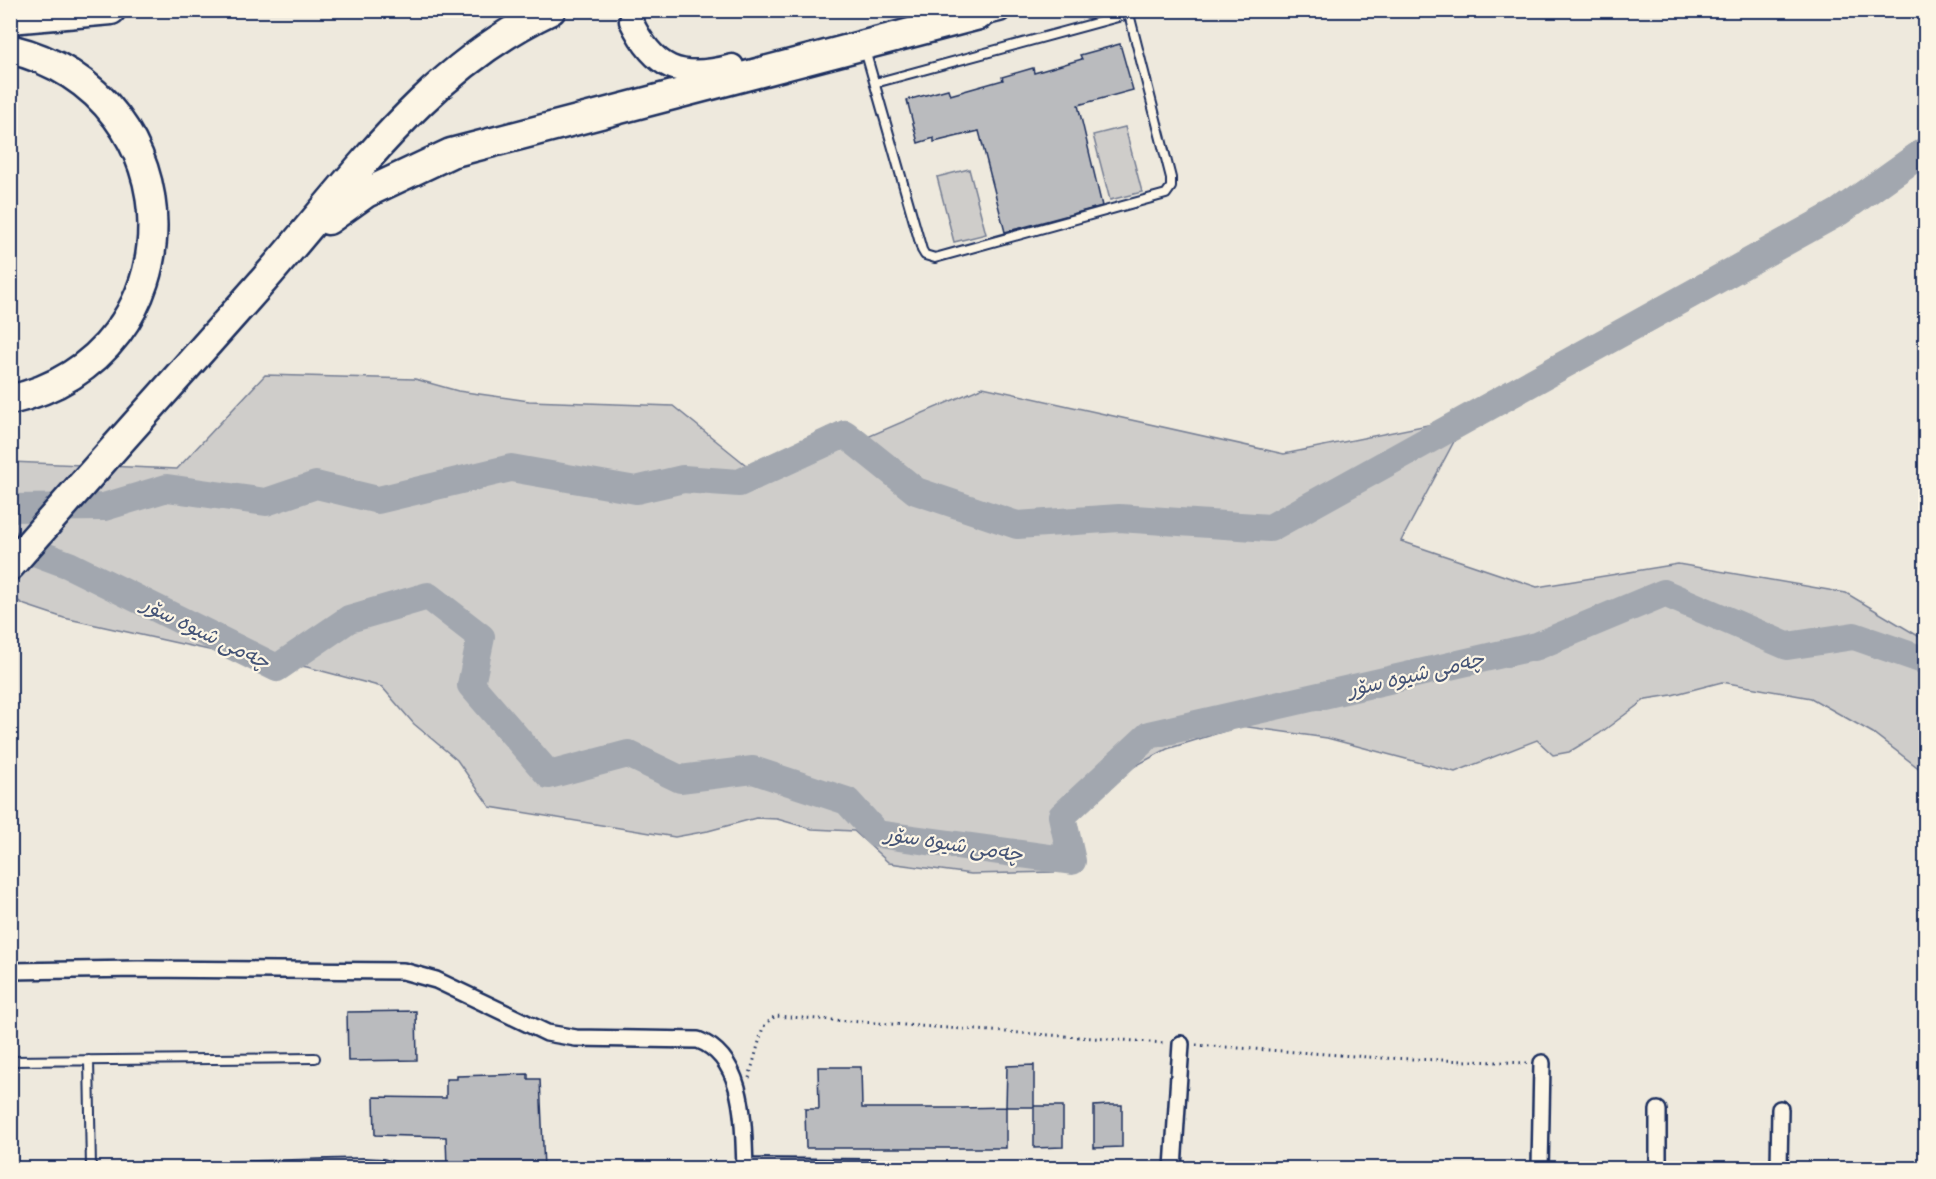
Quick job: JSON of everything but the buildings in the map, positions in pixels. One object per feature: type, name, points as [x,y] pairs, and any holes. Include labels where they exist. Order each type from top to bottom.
[{"type":"highway","points":[[10,19],[111,10]]},
{"type":"highway","points":[[10,566],[414,107],[468,60],[503,36],[551,10]]},
{"type":"highway","points":[[265,279],[334,215],[358,198],[451,153],[989,13]]},
{"type":"highway","points":[[10,49],[33,56],[71,75],[102,99],[113,112],[130,137],[143,165],[151,194],[154,226],[151,256],[144,287],[129,317],[109,345],[86,366],[65,380],[42,392],[10,400]]},
{"type":"street","points":[[631,21],[643,45],[661,62],[672,68],[704,73],[942,10]]},
{"type":"street","points":[[10,971],[138,969],[403,971],[436,980],[469,994],[520,1023],[547,1034],[576,1038],[690,1039],[705,1043],[719,1052],[729,1064],[741,1109],[745,1168],[874,1168]]},
{"type":"street","points":[[1173,1168],[1182,1044]]},
{"type":"street","points":[[1540,1168],[1542,1063]]},
{"type":"street","points":[[1779,1168],[1780,1109]]},
{"type":"street","points":[[1658,1110],[1658,1168]]},
{"type":"lane","points":[[864,46],[922,250],[929,257],[935,258],[1158,199],[1166,195],[1171,187],[1171,178],[1128,12],[875,83]]},
{"type":"lane","points":[[10,1061],[315,1058]]},
{"type":"lane","points":[[89,1060],[91,1168]]},
{"type":"lane","points":[[187,1168],[364,1163],[383,1164],[397,1168]]},
{"type":"path","points":[[741,1109],[763,1027],[775,1016],[1383,1058],[1542,1063]]},
{"type":"shaded area","points":[[1125,127],[1142,192],[1110,200],[1093,135]]},
{"type":"shaded area","points":[[969,169],[986,234],[954,242],[937,177]]},
{"type":"shaded area","points":[[265,375],[415,379],[458,391],[529,401],[673,406],[766,481],[983,387],[1284,454],[1467,417],[1401,541],[1537,587],[1678,564],[1846,593],[1925,640],[1925,773],[1873,733],[1811,698],[1722,682],[1646,699],[1599,734],[1569,752],[1553,755],[1537,740],[1455,772],[1327,738],[1241,726],[1167,749],[1083,794],[1055,872],[971,874],[889,863],[854,831],[812,829],[777,819],[756,818],[675,837],[490,807],[457,760],[414,724],[382,687],[307,667],[227,654],[64,618],[25,605],[11,597],[11,462],[177,469]]},
{"type":"waterway","points":[[10,508],[104,507],[167,488],[266,502],[316,485],[378,500],[511,468],[636,490],[683,479],[739,483],[845,434],[916,491],[1017,525],[1119,518],[1270,528],[1839,212],[1926,150]]},
{"type":"waterway","name":"چەمی شیوە سۆر","points":[[10,543],[69,565],[277,668],[349,619],[428,596],[481,637],[471,685],[549,775],[628,754],[680,779],[753,770],[847,801],[877,834],[1072,861],[1062,816],[1149,735],[1537,646],[1664,593],[1787,646],[1854,636],[1926,661]]}]
